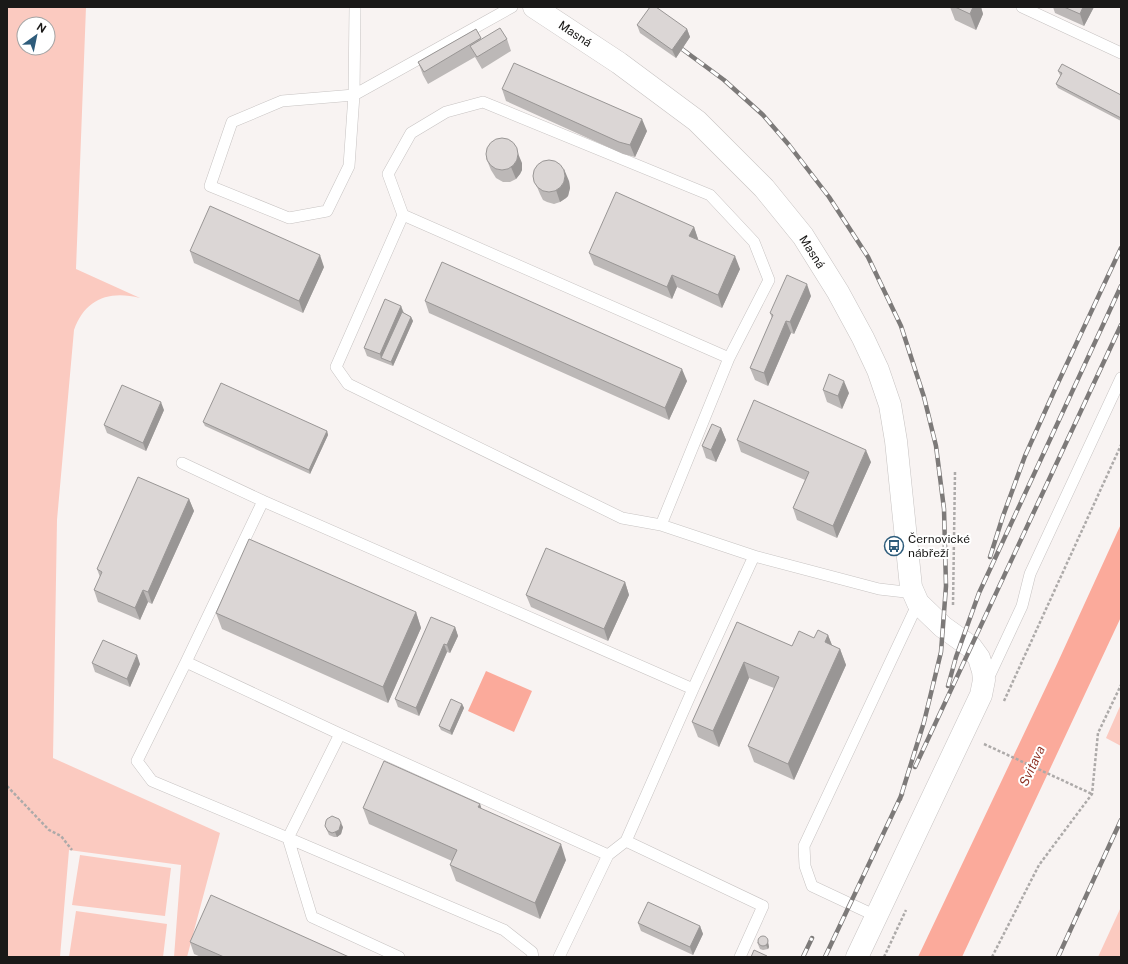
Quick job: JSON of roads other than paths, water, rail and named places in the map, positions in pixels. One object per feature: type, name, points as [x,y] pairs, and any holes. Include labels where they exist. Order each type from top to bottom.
[{"type":"street","name":"Masná","points":[[534,7],[619,63],[697,121],[764,188],[807,242],[838,292],[863,338],[878,370],[890,405],[896,441],[911,586],[916,598]]},
{"type":"street","points":[[857,957],[981,694],[984,680],[982,663],[943,627],[916,598]]},
{"type":"lane","points":[[355,7],[354,95],[349,166],[327,211],[289,218],[210,186],[232,122],[282,101],[354,95],[512,7]]},
{"type":"lane","points":[[1022,7],[1121,53]]},
{"type":"lane","points":[[661,525],[729,358],[769,280],[754,242],[710,195],[483,102],[446,112],[411,133],[388,174],[403,215],[336,367],[348,384],[622,518],[661,525],[754,556],[916,598],[804,846],[805,866],[812,886],[876,916]]},
{"type":"lane","points":[[403,215],[729,358]]},
{"type":"lane","points":[[982,663],[1004,644],[1022,606],[1030,574],[1121,378]]},
{"type":"lane","points":[[182,463],[263,501],[693,688]]},
{"type":"lane","points":[[263,501],[186,662],[136,761],[152,781],[504,930],[532,952],[533,957]]},
{"type":"lane","points":[[559,957],[608,856],[626,841],[693,688],[754,556]]},
{"type":"lane","points":[[982,663],[984,653],[993,652],[1004,644]]},
{"type":"lane","points":[[186,662],[608,856]]},
{"type":"lane","points":[[340,734],[288,838],[312,917],[399,957]]},
{"type":"lane","points":[[626,841],[763,906],[740,957]]},
{"type":"water","name":"Svitava","points":[[1121,524],[1121,617],[962,957],[918,957],[1057,664]]},
{"type":"water","points":[[486,671],[532,691],[514,732],[468,711]]},
{"type":"railway","points":[[682,49],[724,80],[763,115],[789,145],[829,197],[868,257],[901,326],[924,397],[936,446],[944,509],[946,586],[941,652],[924,722],[900,799]]},
{"type":"railway","points":[[990,557],[1025,456],[1121,248]]},
{"type":"railway","points":[[948,686],[956,657],[979,593],[1121,286]]},
{"type":"railway","points":[[915,767],[1121,325]]},
{"type":"railway","points":[[825,957],[902,794]]},
{"type":"railway","points":[[1058,957],[1121,820]]},
{"type":"railway","points":[[803,957],[812,938]]},
{"type":"place","name":"Černovické nábřeží","points":[[894,546]]}]
